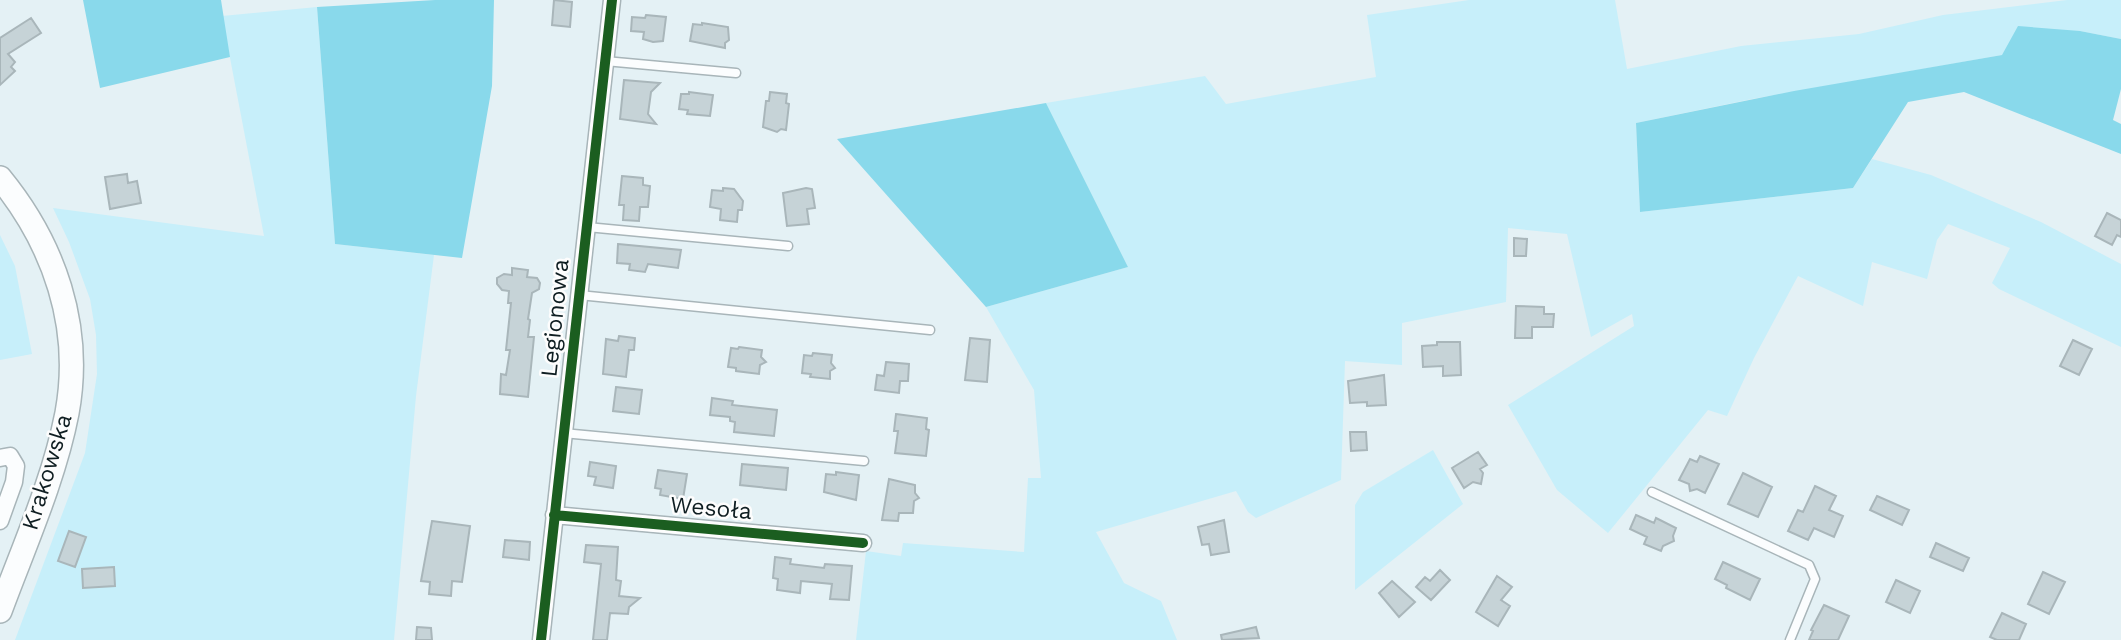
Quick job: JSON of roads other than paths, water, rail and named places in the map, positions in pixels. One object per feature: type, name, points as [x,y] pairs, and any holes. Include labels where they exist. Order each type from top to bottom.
[{"type":"main road","name":"Krakowska","points":[[0,178],[31,220],[47,249],[66,313],[71,363],[67,411],[56,456],[8,566],[0,611]]},
{"type":"street","name":"Legionowa","points":[[541,640],[612,0]]},
{"type":"street","points":[[0,458],[10,456],[16,466],[14,482],[0,522]]},
{"type":"street","name":"Wesoła","points":[[554,515],[863,543]]},
{"type":"lane","points":[[605,61],[736,73]]},
{"type":"lane","points":[[587,227],[788,246]]},
{"type":"lane","points":[[579,295],[930,330]]},
{"type":"lane","points":[[564,433],[864,461]]},
{"type":"lane","points":[[1652,492],[1809,565],[1815,579],[1790,640]]}]
